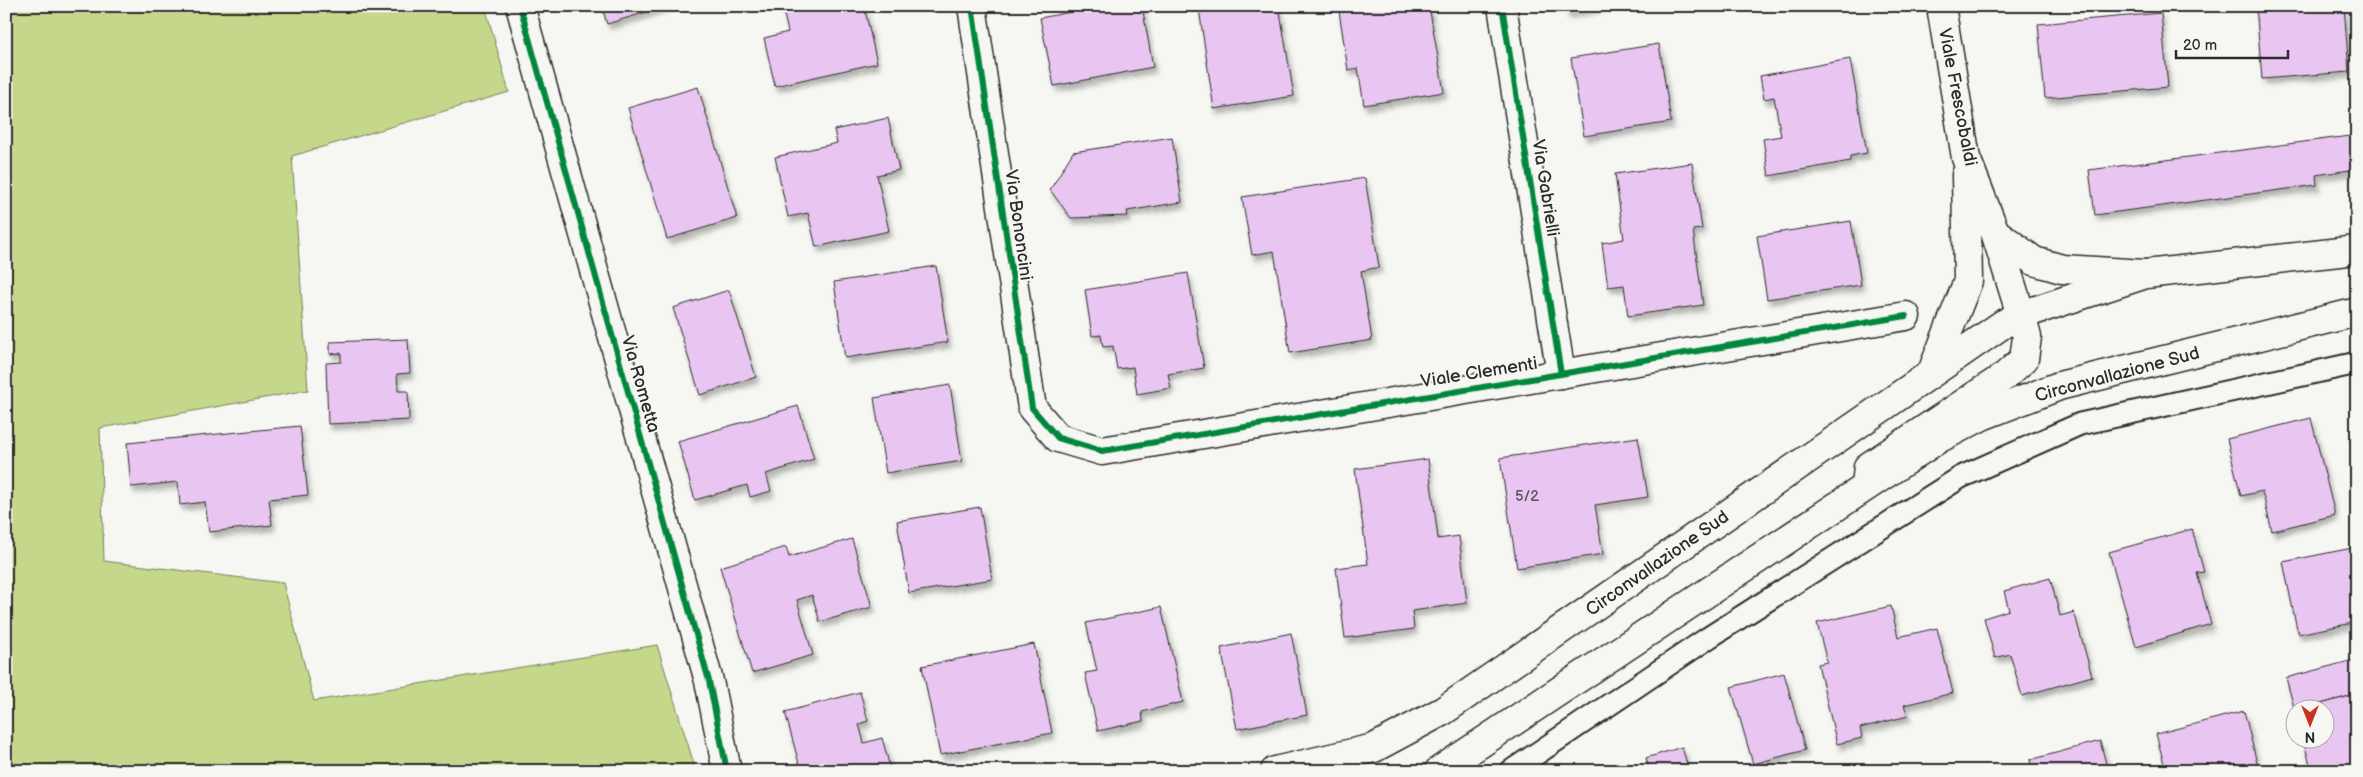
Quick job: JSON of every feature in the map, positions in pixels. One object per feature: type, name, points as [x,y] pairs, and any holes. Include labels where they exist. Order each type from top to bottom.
[{"type":"street","name":"Via Rometta","points":[[520,6],[707,671],[727,771]]},
{"type":"street","name":"Via Bononcini","points":[[972,6],[1032,408],[1058,438]]},
{"type":"street","name":"Via Gabrielli","points":[[1502,6],[1561,374]]},
{"type":"street","name":"Viale Frescobaldi","points":[[1941,6],[1966,158],[1995,232]]},
{"type":"street","points":[[1932,372],[1968,281],[1966,158]]},
{"type":"street","points":[[1995,232],[2034,261],[2062,269],[2146,274]]},
{"type":"street","name":"Circonvallazione Sud","points":[[1866,486],[1868,467],[2005,376],[2024,359],[2026,337],[1995,232]]},
{"type":"street","name":"Circonvallazione Sud","points":[[1275,771],[1374,748],[1443,711],[2003,324],[2021,316],[2146,274],[2357,250]]},
{"type":"street","name":"Circonvallazione Sud","points":[[1440,771],[1866,486],[1938,439],[1982,416],[2059,386],[2357,312]]},
{"type":"street","name":"Viale Clementi","points":[[1058,438],[1102,451],[1906,316]]},
{"type":"lane","points":[[1511,771],[1708,638],[1961,477],[2080,424],[2357,363]]},
{"type":"green space","points":[[6,6],[485,6],[509,92],[292,156],[308,390],[100,428],[104,561],[283,583],[314,701],[657,645],[694,764],[694,771],[6,771]]},
{"type":"building","points":[[602,6],[663,6],[663,7],[607,24]]},
{"type":"building","points":[[782,6],[864,6],[877,63],[775,86],[764,38],[788,32]]},
{"type":"building","points":[[1101,6],[1142,6],[1153,67],[1054,86],[1040,18]]},
{"type":"building","points":[[1215,6],[1279,6],[1294,96],[1214,109],[1199,9]]},
{"type":"building","points":[[1369,6],[1429,6],[1444,92],[1364,105],[1358,68],[1348,70],[1339,11]]},
{"type":"building","points":[[1565,6],[1601,6],[1566,13]]},
{"type":"building","points":[[2256,6],[2344,6],[2349,72],[2262,79]]},
{"type":"building","points":[[2161,13],[2168,87],[2045,98],[2038,24]]},
{"type":"building","points":[[1659,44],[1671,122],[1584,136],[1571,58]]},
{"type":"building","points":[[1850,59],[1867,153],[1850,156],[1850,161],[1769,176],[1763,139],[1781,136],[1774,97],[1764,99],[1760,76]]},
{"type":"building","points":[[698,87],[737,218],[667,239],[628,108]]},
{"type":"building","points":[[888,118],[899,170],[877,175],[889,231],[816,247],[808,213],[788,217],[775,157],[837,143],[834,130]]},
{"type":"building","points":[[2357,135],[2357,169],[2316,175],[2317,185],[2095,215],[2089,170]]},
{"type":"building","points":[[1172,137],[1182,202],[1127,211],[1128,216],[1071,218],[1050,190],[1073,152]]},
{"type":"building","points":[[1692,163],[1702,229],[1693,230],[1703,305],[1628,316],[1624,285],[1608,287],[1602,243],[1624,239],[1615,174]]},
{"type":"building","points":[[1365,178],[1379,267],[1361,271],[1372,340],[1290,353],[1274,251],[1252,255],[1242,197]]},
{"type":"building","points":[[1851,221],[1861,285],[1767,299],[1757,236]]},
{"type":"building","points":[[936,266],[948,342],[845,358],[834,282]]},
{"type":"building","points":[[1188,273],[1204,368],[1168,374],[1171,388],[1137,394],[1133,367],[1117,369],[1113,346],[1103,347],[1101,335],[1092,336],[1085,290]]},
{"type":"building","points":[[729,290],[756,377],[700,395],[673,308]]},
{"type":"building","points":[[408,339],[410,373],[397,374],[398,391],[408,391],[409,420],[328,424],[326,363],[341,362],[341,353],[330,354],[330,342]]},
{"type":"building","points":[[950,385],[962,461],[886,473],[874,398]]},
{"type":"building","points":[[798,406],[814,459],[766,474],[771,491],[750,497],[747,485],[695,500],[678,441]]},
{"type":"building","points":[[2311,418],[2335,515],[2272,531],[2262,491],[2241,496],[2227,439]]},
{"type":"building","points":[[300,426],[308,495],[269,499],[272,525],[209,532],[205,502],[180,505],[178,482],[131,487],[127,443]]},
{"type":"building","points":[[1638,437],[1648,497],[1595,505],[1603,554],[1517,568],[1500,458]]},
{"type":"building","points":[[1428,459],[1438,539],[1459,536],[1467,603],[1412,611],[1414,629],[1345,638],[1336,568],[1368,564],[1355,469]]},
{"type":"building","points":[[980,507],[992,579],[909,593],[897,521]]},
{"type":"building","points":[[2192,529],[2204,572],[2197,573],[2211,624],[2136,647],[2109,552]]},
{"type":"building","points":[[852,539],[872,607],[820,622],[812,595],[797,600],[813,655],[752,673],[720,567],[786,547],[789,557]]},
{"type":"building","points":[[2357,547],[2357,622],[2298,634],[2283,562]]},
{"type":"building","points":[[2050,578],[2060,616],[2074,612],[2092,676],[2022,696],[2010,654],[1995,658],[1984,618],[2009,610],[2004,591]]},
{"type":"building","points":[[1891,606],[1898,637],[1937,628],[1953,693],[1904,705],[1908,716],[1860,728],[1862,738],[1837,744],[1818,664],[1827,662],[1817,623]]},
{"type":"building","points":[[1161,607],[1183,702],[1142,712],[1143,721],[1098,731],[1085,673],[1097,671],[1086,623]]},
{"type":"building","points":[[1291,633],[1307,715],[1237,729],[1221,648]]},
{"type":"building","points":[[1034,644],[1052,733],[940,755],[922,666]]},
{"type":"building","points":[[2357,659],[2357,694],[2335,700],[2292,700],[2286,678]]},
{"type":"building","points":[[1784,673],[1805,750],[1753,764],[1731,687]]},
{"type":"building","points":[[860,692],[868,721],[859,724],[864,743],[882,738],[891,771],[801,771],[785,712]]},
{"type":"building","points":[[2357,694],[2357,771],[2312,771],[2306,750],[2336,750],[2335,700]]},
{"type":"building","points":[[2244,711],[2259,771],[2166,771],[2156,734]]},
{"type":"building","points":[[2100,741],[2108,771],[2033,771],[2030,760]]},
{"type":"building","points":[[1682,747],[1689,771],[1644,771],[1649,769],[1646,758]]},
{"type":"cycle path","points":[[520,6],[709,681],[727,771]]},
{"type":"cycle path","points":[[972,6],[1032,408],[1058,438],[1102,451],[1906,316]]},
{"type":"cycle path","points":[[1502,6],[1561,374]]}]
